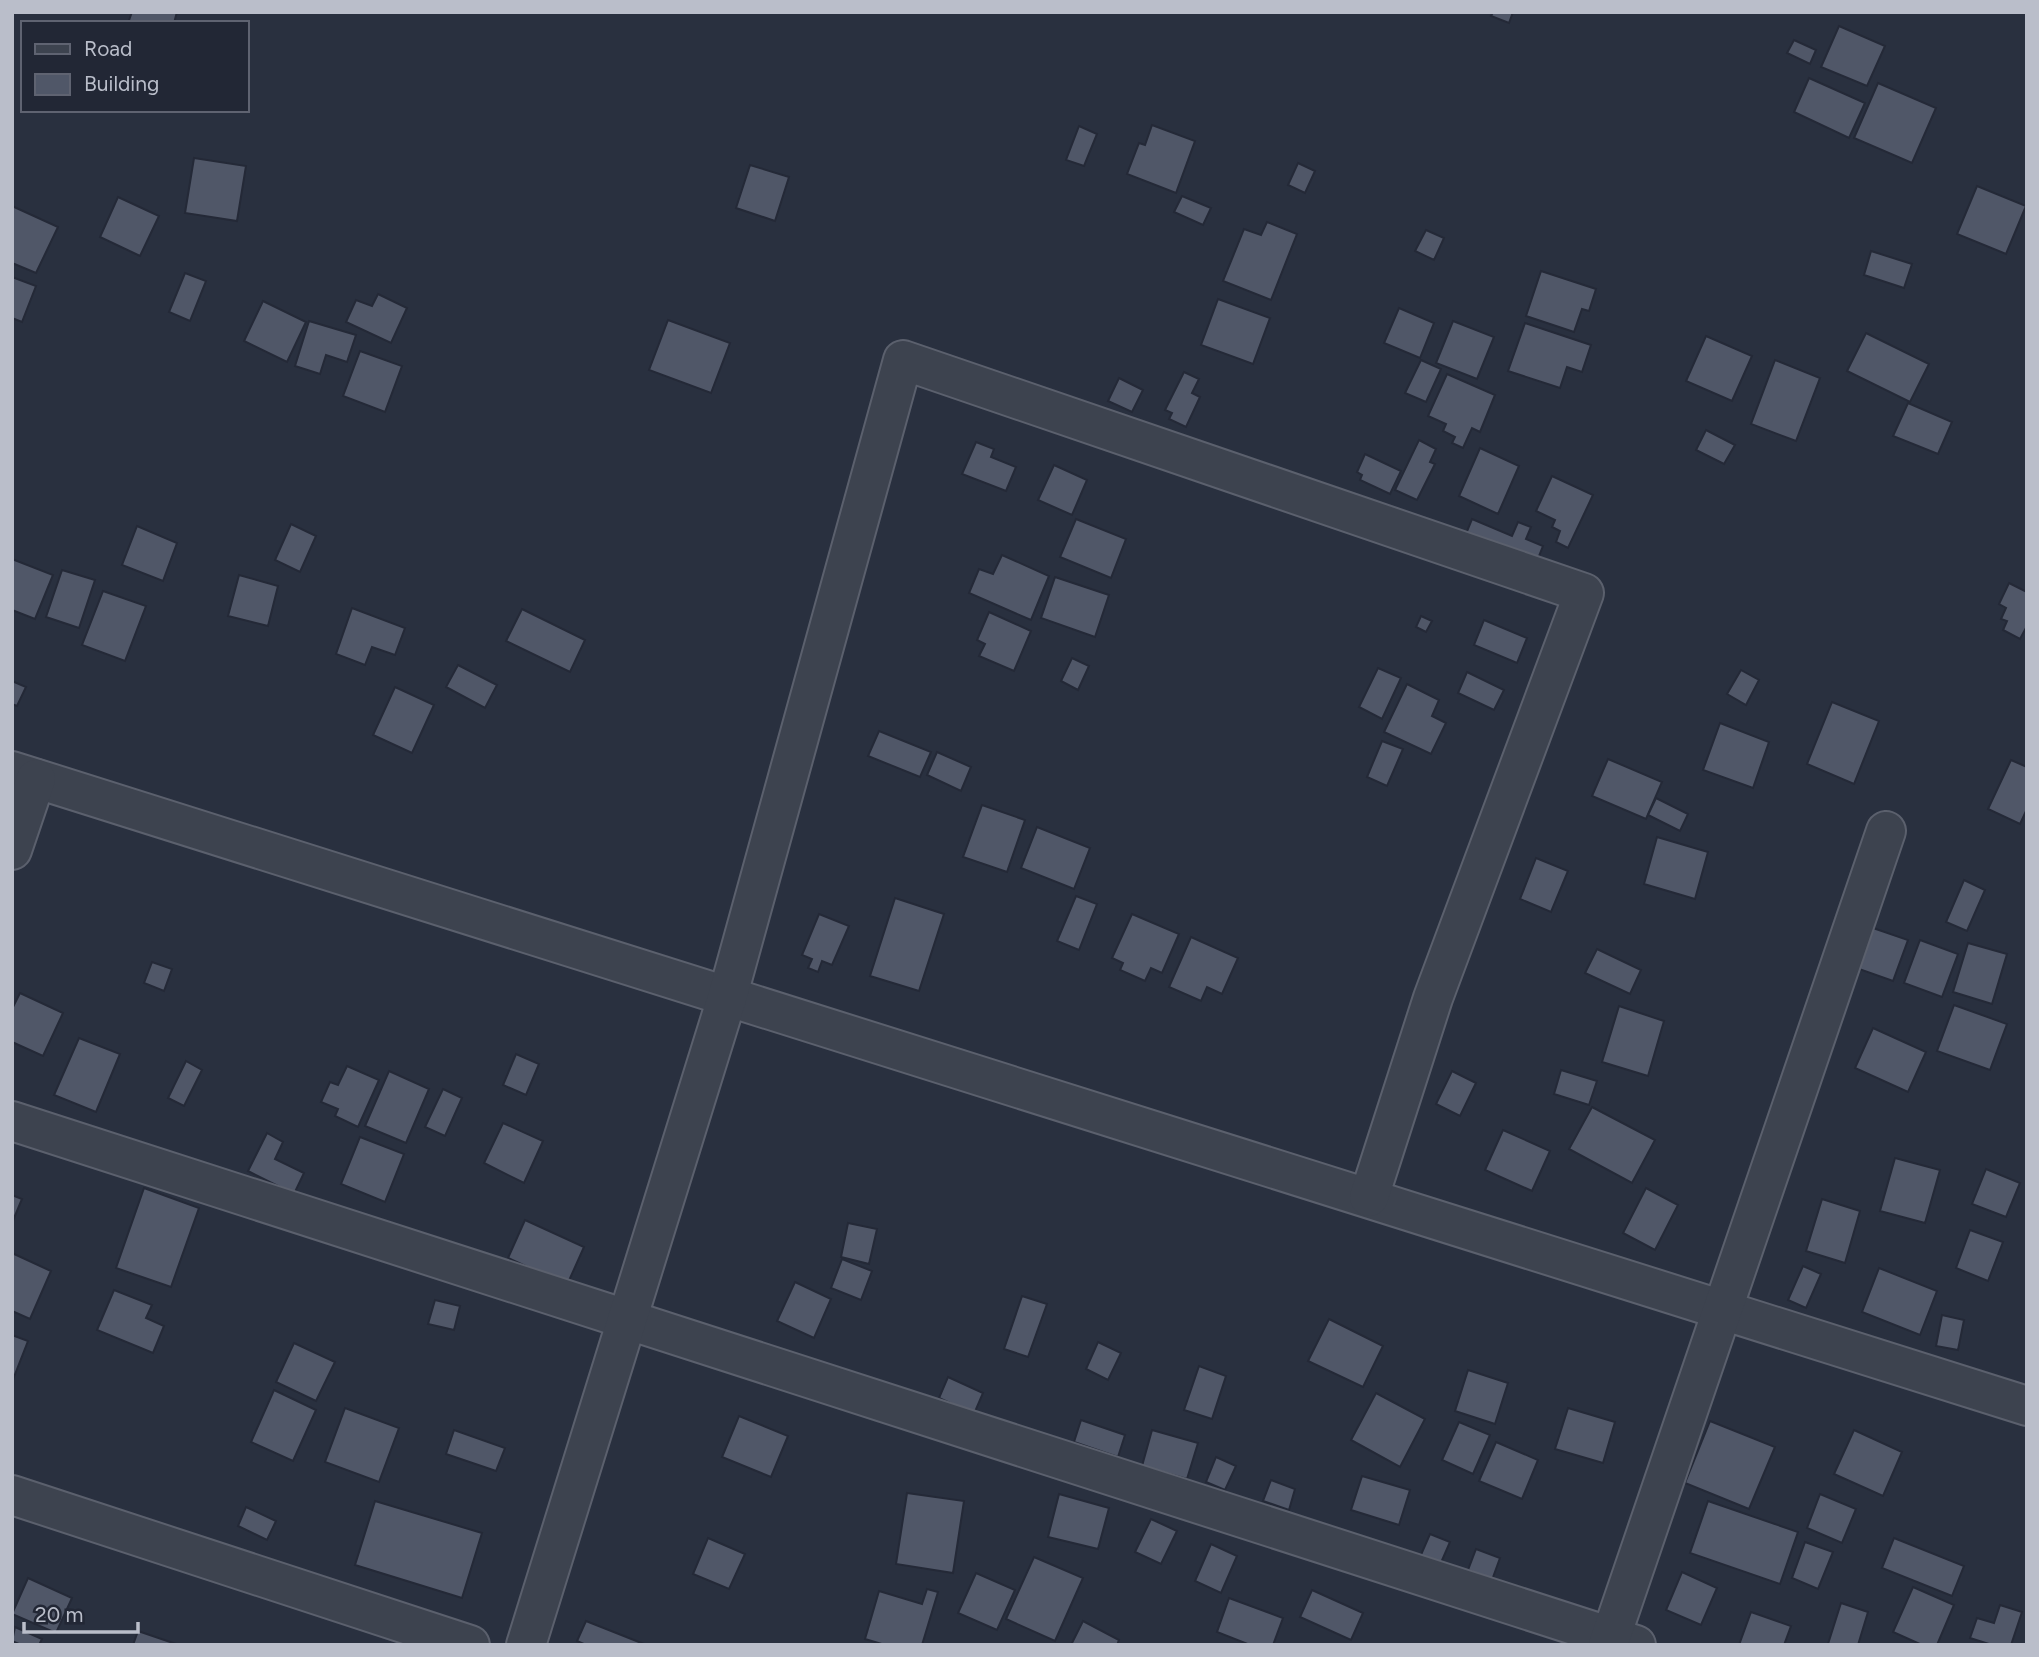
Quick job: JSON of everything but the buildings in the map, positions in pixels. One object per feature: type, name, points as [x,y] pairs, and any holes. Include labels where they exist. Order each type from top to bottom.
[{"type":"street","points":[[526,1645],[727,998],[903,360],[1584,593],[1433,998],[1369,1197]]},
{"type":"street","points":[[12,850],[24,775],[2027,1406]]},
{"type":"street","points":[[12,1121],[1618,1642],[1721,1310],[1886,831]]},
{"type":"street","points":[[12,1495],[470,1645]]}]
